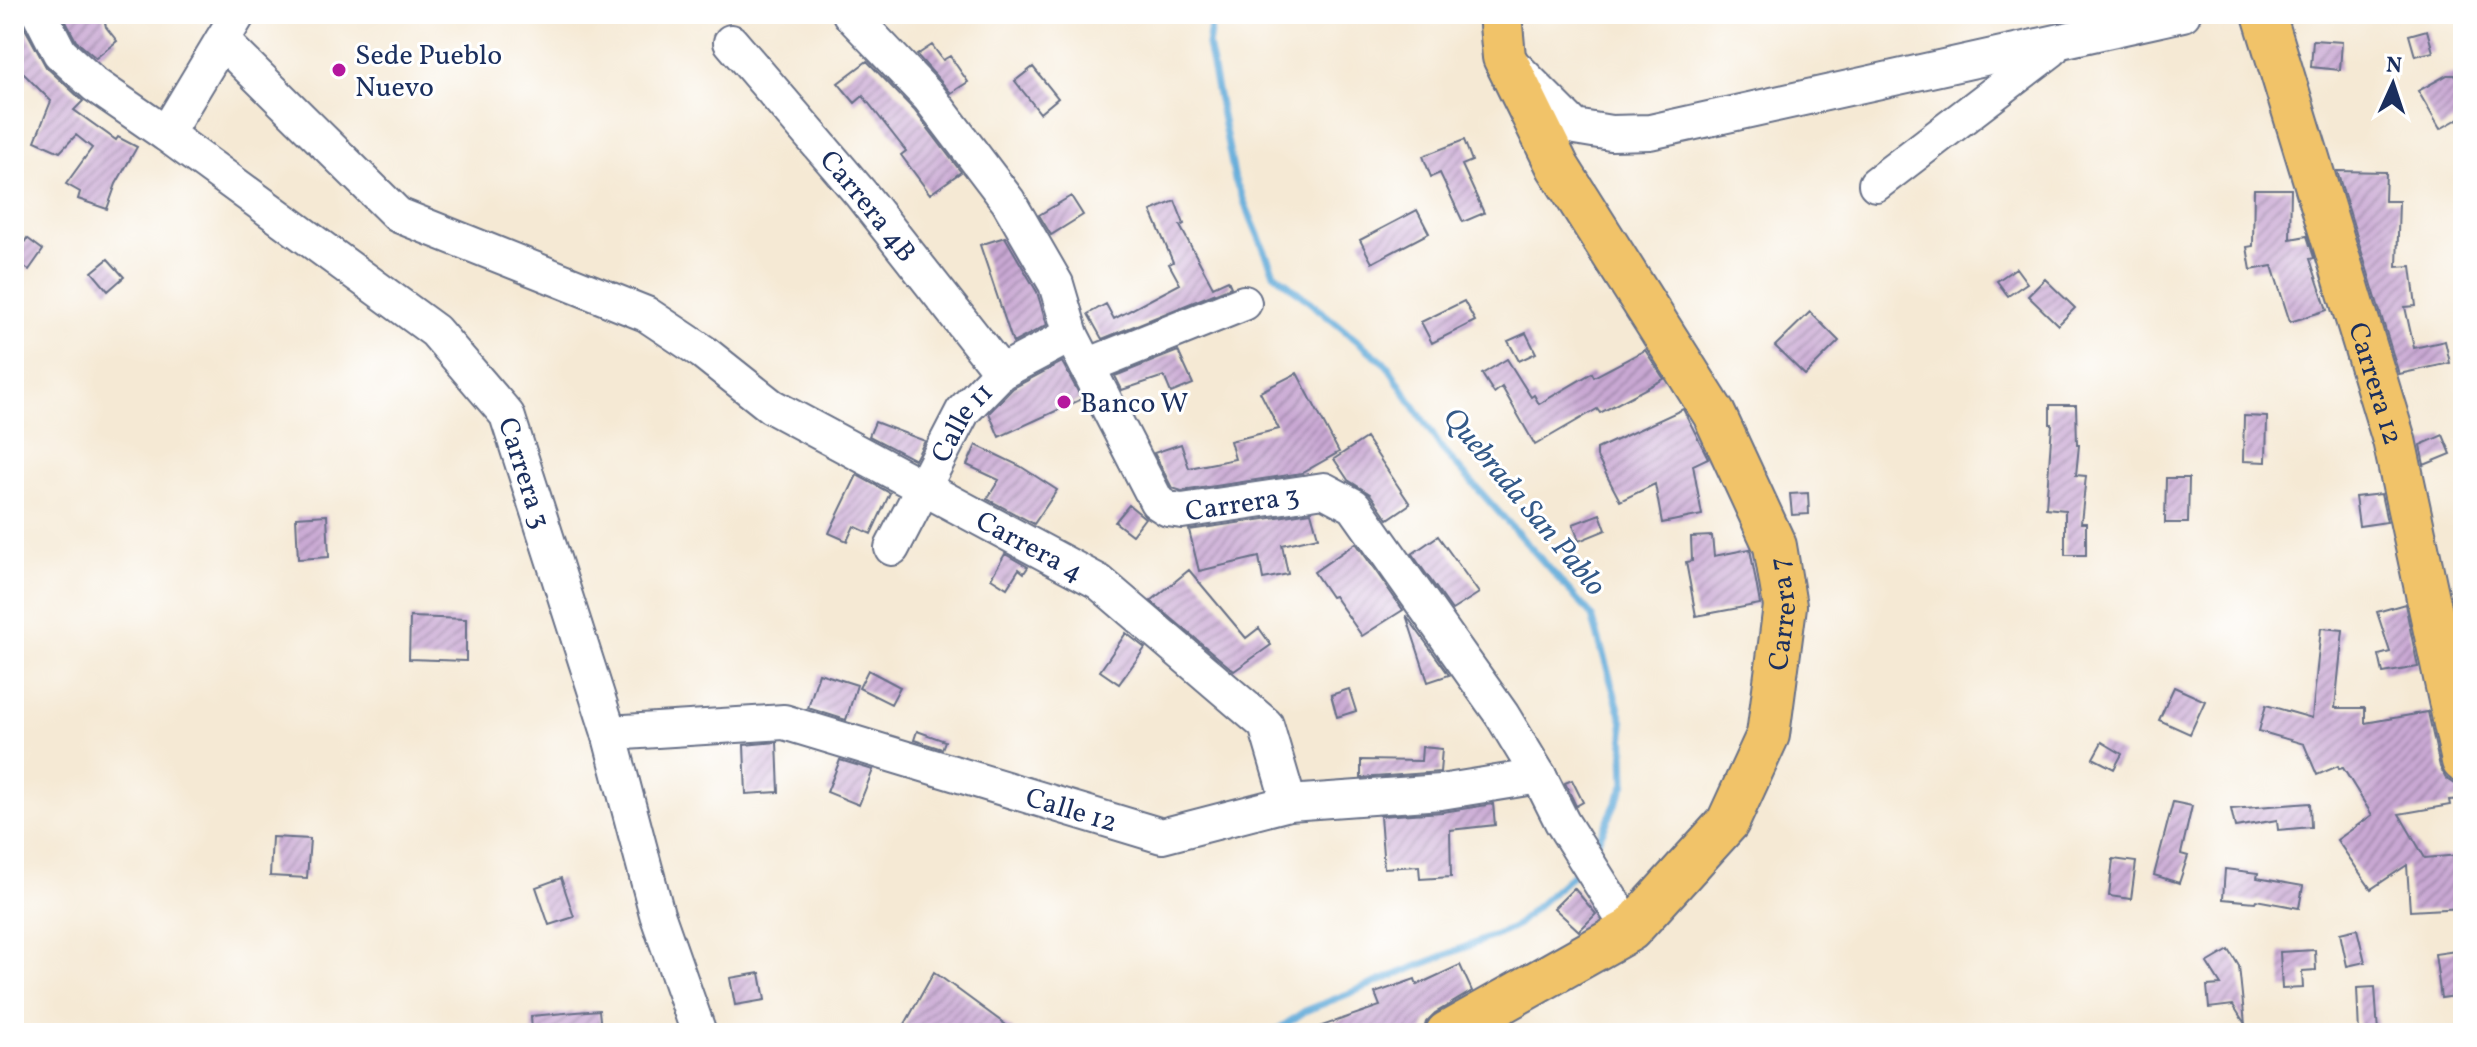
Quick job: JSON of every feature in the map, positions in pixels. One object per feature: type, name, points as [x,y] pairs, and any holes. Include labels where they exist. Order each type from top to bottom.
[{"type":"main road","name":"Carrera 7","points":[[1447,1033],[1630,930],[1728,822],[1768,735],[1785,606],[1775,546],[1714,414],[1558,167],[1504,57],[1500,14]]},
{"type":"main road","name":"Carrera 12","points":[[2264,14],[2394,440],[2463,761]]},
{"type":"street","name":"Carrera 3","points":[[40,14],[60,53],[95,85],[435,331],[507,415],[609,733],[657,914],[699,1033]]},
{"type":"street","name":"Carrera 3","points":[[850,14],[929,97],[1008,201],[1056,284],[1071,335],[1157,502],[1168,509],[1182,511],[1324,490],[1354,506],[1502,715],[1539,776],[1562,822],[1630,930]]},
{"type":"street","points":[[1504,57],[1575,127],[1624,133],[1650,132],[2183,14]]},
{"type":"street","points":[[166,134],[230,28]]},
{"type":"street","name":"Carrera 4","points":[[230,28],[398,215],[646,314],[703,352],[771,406],[1099,582],[1266,725],[1289,803]]},
{"type":"street","name":"Carrera 4B","points":[[731,42],[861,194],[1001,372]]},
{"type":"street","points":[[1876,184],[2061,42]]},
{"type":"street","points":[[1087,366],[1244,303]]},
{"type":"street","name":"Calle 11","points":[[892,548],[963,411],[1001,372],[1071,335]]},
{"type":"street","name":"Calle 12","points":[[609,733],[784,722],[1162,836],[1289,803],[1441,792],[1539,776]]},
{"type":"building","points":[[14,14],[20,14],[46,67],[83,101],[74,110],[116,140],[118,137],[137,147],[116,184],[107,209],[78,199],[80,192],[66,184],[92,148],[76,135],[60,152],[35,141],[51,101],[14,64]]},
{"type":"building","points":[[62,14],[103,14],[106,27],[117,41],[96,58],[76,41]]},
{"type":"building","points":[[2427,30],[2433,52],[2415,56],[2409,35]]},
{"type":"building","points":[[2313,40],[2342,42],[2340,70],[2311,67]]},
{"type":"building","points":[[932,45],[943,60],[950,56],[968,82],[951,93],[917,55]]},
{"type":"building","points":[[867,61],[914,110],[961,172],[930,194],[901,155],[906,151],[863,96],[855,103],[838,83]]},
{"type":"building","points":[[1033,67],[1058,98],[1040,113],[1015,81]]},
{"type":"building","points":[[2447,75],[2455,75],[2463,90],[2463,116],[2440,129],[2418,91]]},
{"type":"building","points":[[1464,140],[1472,161],[1462,165],[1484,213],[1463,222],[1440,173],[1431,177],[1423,156]]},
{"type":"building","points":[[2337,171],[2386,172],[2385,201],[2399,201],[2397,267],[2411,266],[2416,306],[2405,307],[2414,348],[2445,341],[2450,363],[2399,374]]},
{"type":"building","points":[[2254,189],[2291,189],[2290,239],[2307,236],[2314,258],[2310,259],[2327,310],[2290,322],[2272,266],[2251,270],[2247,247],[2253,246]]},
{"type":"building","points":[[1071,196],[1083,215],[1051,235],[1039,215]]},
{"type":"building","points":[[1175,201],[1184,224],[1180,226],[1213,287],[1228,280],[1231,287],[1102,339],[1088,314],[1106,304],[1114,319],[1180,284],[1169,264],[1173,262],[1151,211]]},
{"type":"building","points":[[1417,210],[1429,233],[1372,263],[1360,240]]},
{"type":"building","points":[[1005,237],[1037,292],[1047,325],[1013,343],[980,245]]},
{"type":"building","points":[[27,238],[43,250],[29,270],[14,260]]},
{"type":"building","points":[[108,259],[124,277],[108,291],[92,272]]},
{"type":"building","points":[[2016,268],[2027,283],[2008,296],[1997,281]]},
{"type":"building","points":[[2045,279],[2075,308],[2058,325],[2028,296]]},
{"type":"building","points":[[1464,301],[1475,321],[1432,343],[1421,322]]},
{"type":"building","points":[[1810,312],[1839,341],[1805,375],[1775,346]]},
{"type":"building","points":[[1526,333],[1536,353],[1519,361],[1508,341]]},
{"type":"building","points":[[1645,350],[1664,379],[1600,413],[1597,409],[1535,445],[1502,387],[1494,393],[1482,374],[1507,359],[1531,397],[1534,395],[1539,404],[1592,373],[1594,377]]},
{"type":"building","points":[[1178,351],[1193,384],[1171,393],[1164,376],[1122,390],[1115,376]]},
{"type":"building","points":[[1062,362],[1082,399],[999,437],[989,413],[1013,388]]},
{"type":"building","points":[[1297,373],[1339,452],[1302,473],[1182,491],[1172,488],[1154,453],[1181,444],[1189,468],[1235,459],[1230,441],[1279,429],[1260,392]]},
{"type":"building","points":[[2050,405],[2076,405],[2079,445],[2076,475],[2086,476],[2081,523],[2086,523],[2086,555],[2065,555],[2065,510],[2046,508],[2052,424]]},
{"type":"building","points":[[1683,409],[1708,458],[1693,465],[1702,515],[1662,523],[1655,484],[1620,501],[1597,457],[1597,449]]},
{"type":"building","points":[[2244,416],[2267,417],[2266,462],[2243,461]]},
{"type":"building","points":[[875,422],[925,441],[915,460],[869,436]]},
{"type":"building","points":[[2443,435],[2451,454],[2424,465],[2420,445]]},
{"type":"building","points":[[1366,438],[1410,504],[1388,519],[1370,494],[1348,480],[1334,459]]},
{"type":"building","points":[[976,445],[1020,466],[1057,490],[1034,524],[987,499],[999,480],[967,465]]},
{"type":"building","points":[[857,475],[890,493],[871,534],[854,526],[847,541],[829,533]]},
{"type":"building","points":[[2166,478],[2189,478],[2188,523],[2165,523]]},
{"type":"building","points":[[1808,493],[1809,514],[1792,515],[1790,494]]},
{"type":"building","points":[[2381,494],[2387,522],[2359,526],[2355,497]]},
{"type":"building","points":[[1129,505],[1145,518],[1132,535],[1115,522]]},
{"type":"building","points":[[1311,512],[1318,537],[1282,545],[1288,574],[1263,579],[1259,557],[1199,571],[1189,530]]},
{"type":"building","points":[[1600,514],[1606,530],[1579,541],[1573,524]]},
{"type":"building","points":[[327,515],[329,557],[298,559],[296,517]]},
{"type":"building","points":[[1438,536],[1479,593],[1452,610],[1412,554]]},
{"type":"building","points":[[1712,536],[1714,556],[1750,549],[1760,604],[1696,616],[1686,562],[1692,561],[1691,537]]},
{"type":"building","points":[[1356,543],[1403,610],[1362,636],[1314,572]]},
{"type":"building","points":[[1005,554],[1028,567],[1024,573],[1019,569],[1007,588],[991,578]]},
{"type":"building","points":[[1189,570],[1246,638],[1259,628],[1271,645],[1234,671],[1151,601]]},
{"type":"building","points":[[2405,604],[2418,667],[2383,673],[2379,655],[2390,652],[2377,612]]},
{"type":"building","points":[[1406,615],[1449,675],[1428,682]]},
{"type":"building","points":[[410,617],[466,619],[466,661],[409,659]]},
{"type":"building","points":[[2321,628],[2343,630],[2335,708],[2365,708],[2365,723],[2428,712],[2440,767],[2446,778],[2455,784],[2463,784],[2463,799],[2449,800],[2450,805],[2399,814],[2425,858],[2459,855],[2463,908],[2410,911],[2407,865],[2371,889],[2337,840],[2372,815],[2343,768],[2339,769],[2338,766],[2317,775],[2304,744],[2259,731],[2266,705],[2312,718]]},
{"type":"building","points":[[1126,633],[1145,648],[1119,684],[1100,671]]},
{"type":"building","points":[[868,670],[900,687],[891,704],[859,688]]},
{"type":"building","points":[[819,673],[857,685],[846,720],[808,708]]},
{"type":"building","points":[[2174,687],[2205,701],[2190,734],[2159,720]]},
{"type":"building","points":[[1349,689],[1356,711],[1337,717],[1331,695]]},
{"type":"building","points":[[917,731],[945,741],[942,749],[914,740]]},
{"type":"building","points":[[777,742],[779,792],[746,794],[744,745]]},
{"type":"building","points":[[2102,742],[2122,754],[2114,769],[2093,758]]},
{"type":"building","points":[[1422,747],[1442,749],[1440,772],[1361,778],[1361,760],[1421,761]]},
{"type":"building","points":[[840,760],[873,770],[859,805],[827,792]]},
{"type":"building","points":[[1572,780],[1583,802],[1576,806],[1565,783]]},
{"type":"building","points":[[2173,802],[2192,806],[2181,854],[2188,856],[2179,883],[2154,875]]},
{"type":"building","points":[[2310,803],[2311,827],[2278,830],[2277,820],[2235,827],[2231,809]]},
{"type":"building","points":[[1493,804],[1495,825],[1450,830],[1451,877],[1420,879],[1419,866],[1384,868],[1380,816],[1443,812]]},
{"type":"building","points":[[272,837],[310,839],[307,878],[270,876]]},
{"type":"building","points":[[2113,859],[2136,862],[2131,899],[2109,896]]},
{"type":"building","points":[[2225,869],[2258,873],[2257,878],[2303,886],[2299,908],[2256,900],[2223,899]]},
{"type":"building","points":[[561,878],[574,917],[549,925],[536,887]]},
{"type":"building","points":[[1574,888],[1596,914],[1579,931],[1554,908]]},
{"type":"building","points":[[2357,929],[2365,962],[2347,966],[2340,933]]},
{"type":"building","points":[[2229,950],[2239,966],[2245,1024],[2233,1005],[2209,1008],[2207,986],[2221,985],[2207,963]]},
{"type":"building","points":[[2315,950],[2316,970],[2302,971],[2303,988],[2282,989],[2280,952]]},
{"type":"building","points":[[2463,950],[2463,995],[2441,998],[2435,954]]},
{"type":"building","points":[[1460,965],[1472,991],[1435,1013],[1426,1022],[1423,1033],[1311,1033],[1310,1030],[1380,1006],[1375,993],[1415,979],[1417,985]]},
{"type":"building","points":[[934,972],[1017,1033],[900,1033]]},
{"type":"building","points":[[760,973],[765,1000],[735,1005],[730,978]]},
{"type":"building","points":[[2375,987],[2378,1033],[2359,1033],[2357,988]]},
{"type":"building","points":[[599,1010],[601,1030],[532,1033],[531,1016]]},
{"type":"waterway","name":"Quebrada San Pablo","points":[[1213,14],[1208,45],[1235,180],[1274,273],[1387,365],[1442,449],[1592,616],[1623,723],[1625,784],[1592,854]]},
{"type":"waterway","name":"Quebrada San Pablo","points":[[1273,1033],[1305,1011],[1513,928],[1579,869]]},
{"type":"place","name":"Sede Pueblo Nuevo","points":[[339,70]]},
{"type":"place","name":"Banco W","points":[[1064,402]]}]
